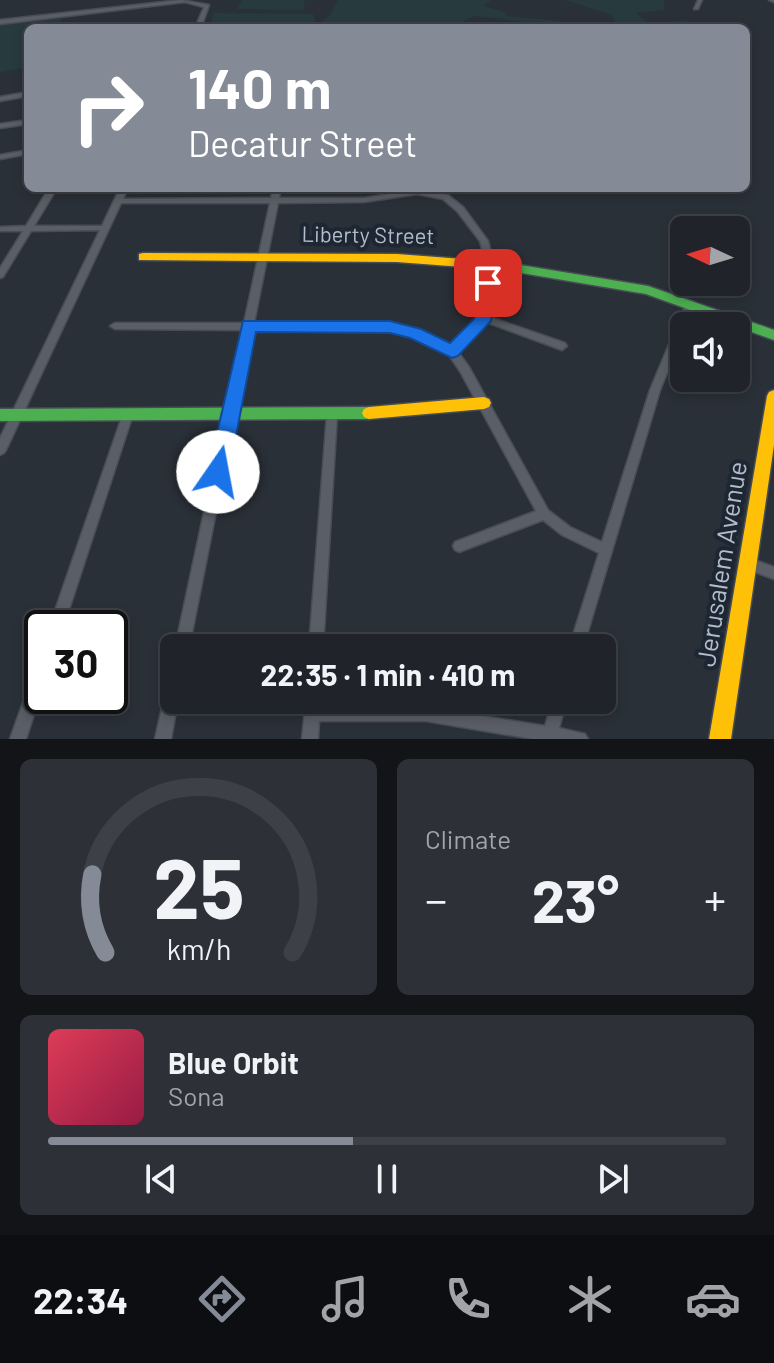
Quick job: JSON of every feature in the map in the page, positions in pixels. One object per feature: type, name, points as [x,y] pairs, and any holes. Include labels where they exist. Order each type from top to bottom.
[{"type":"street","points":[[696,8],[700,0]]},
{"type":"street","points":[[0,22],[185,1],[207,6],[200,24]]},
{"type":"street","points":[[0,99],[24,95]]},
{"type":"street","points":[[0,126],[24,123]]},
{"type":"street","points":[[0,157],[24,153]]},
{"type":"street","points":[[0,275],[51,192]]},
{"type":"street","points":[[0,450],[122,192]]},
{"type":"street","points":[[185,634],[276,192]]},
{"type":"street","points":[[118,201],[364,200],[417,192],[438,194],[455,203],[472,223],[484,241],[490,264],[483,318],[452,352]]},
{"type":"street","points":[[0,229],[105,228]]},
{"type":"street","name":"Liberty Street","points":[[143,257],[416,256],[490,264],[623,284],[691,304],[774,335]]},
{"type":"street","points":[[580,634],[655,390],[691,304]]},
{"type":"street","points":[[483,318],[562,346]]},
{"type":"street","points":[[115,326],[390,327],[414,333],[452,352],[484,403],[544,514],[566,531],[606,550]]},
{"type":"street","name":"Jerusalem Avenue","points":[[720,739],[746,563],[767,470],[774,396]]},
{"type":"street","points":[[0,415],[381,413],[484,403]]},
{"type":"street","points":[[62,610],[128,414]]},
{"type":"street","points":[[317,634],[332,414]]},
{"type":"street","points":[[459,546],[544,514]]},
{"type":"street","points":[[746,563],[774,573]]},
{"type":"street","points":[[18,739],[27,714]]},
{"type":"street","points":[[163,739],[168,714]]},
{"type":"street","points":[[310,739],[312,714]]},
{"type":"street","points":[[426,714],[580,739]]},
{"type":"street","points":[[550,734],[556,714]]},
{"type":"green space","points":[[242,0],[305,0],[303,10],[237,9]]},
{"type":"green space","points":[[338,0],[491,0],[483,6],[504,12],[506,16],[562,21],[563,24],[474,16],[459,24],[318,24],[330,15]]},
{"type":"green space","points":[[565,0],[664,0],[664,10],[636,13],[649,24],[615,24],[612,15]]},
{"type":"green space","points":[[214,13],[313,14],[317,24],[210,24]]},
{"type":"green space","points":[[61,18],[61,24],[24,24],[24,68],[0,72],[0,25]]},
{"type":"green space","points":[[687,20],[689,24],[649,24]]},
{"type":"traffic: fast","points":[[502,266],[648,290],[774,335]]},
{"type":"traffic: fast","points":[[0,415],[369,413]]},
{"type":"traffic: slow","points":[[143,257],[397,258],[502,266]]},
{"type":"traffic: slow","points":[[720,739],[774,396]]},
{"type":"traffic: slow","points":[[369,413],[484,403]]},
{"type":"route","points":[[218,472],[249,326],[390,327],[414,333],[452,352],[482,321],[488,283]]}]
